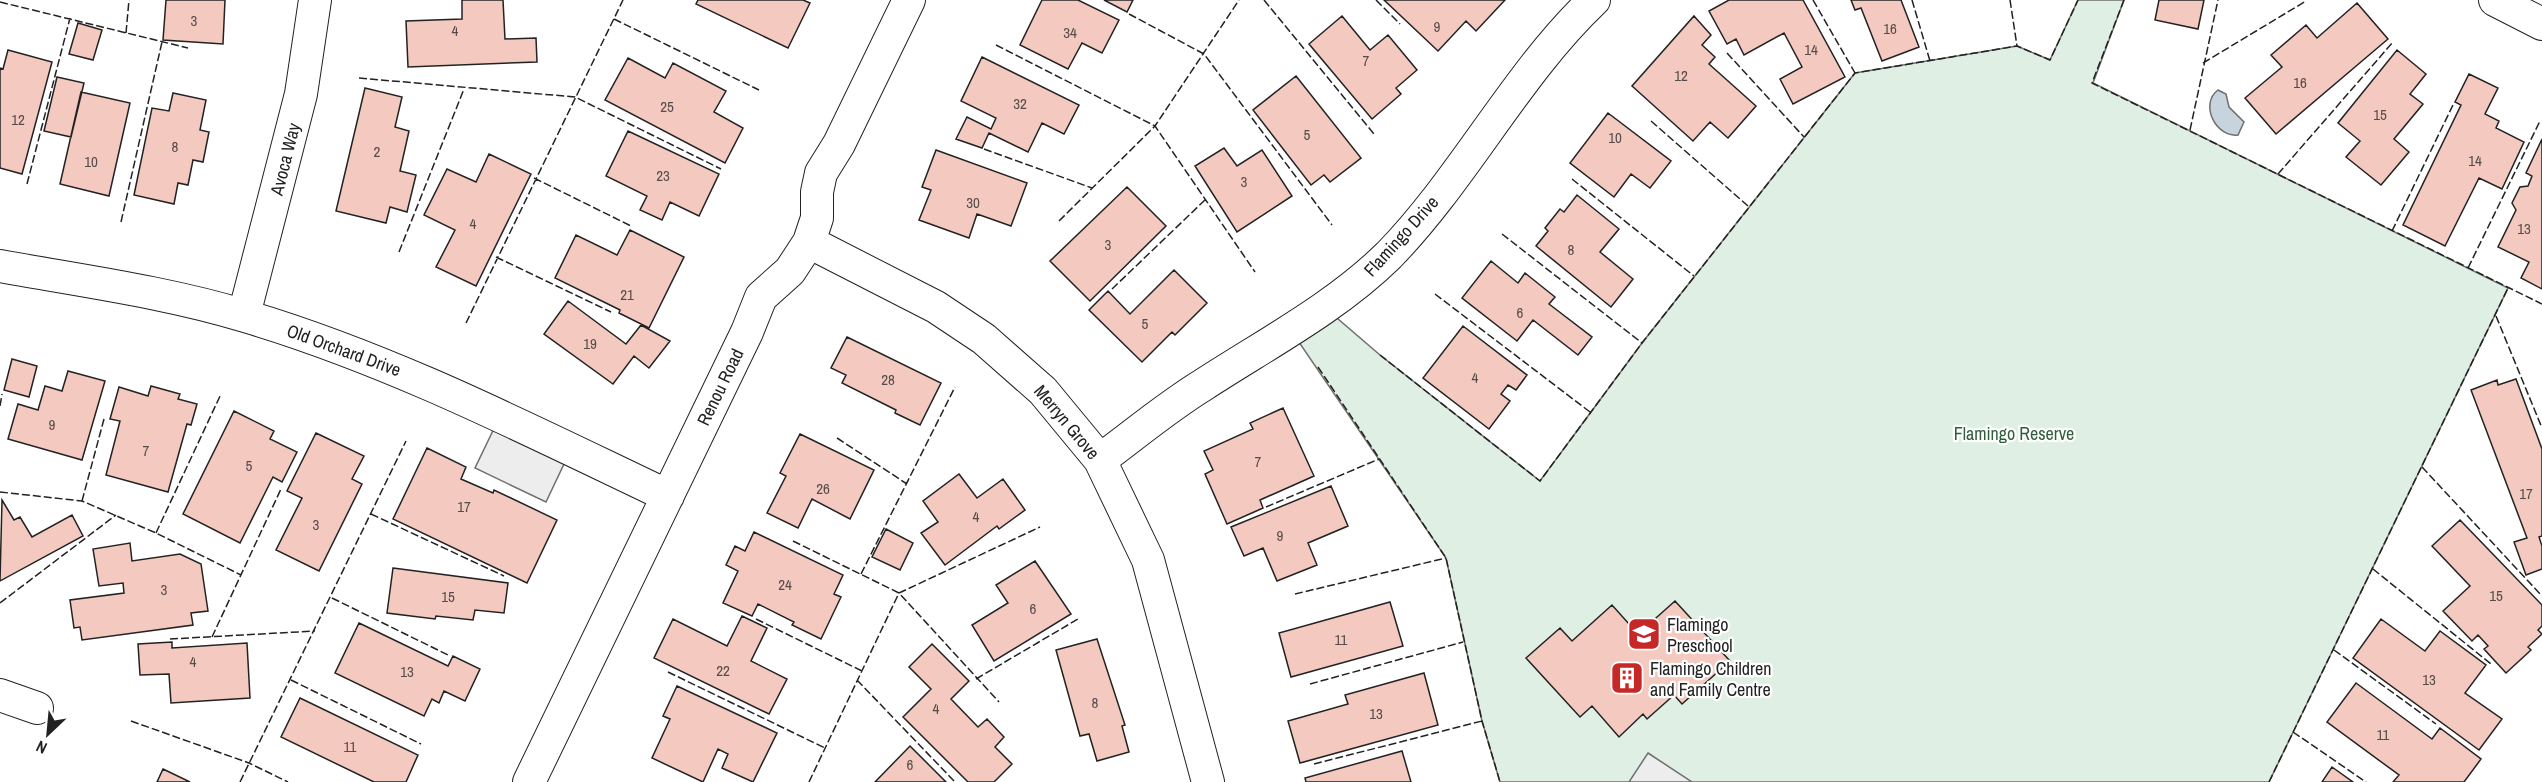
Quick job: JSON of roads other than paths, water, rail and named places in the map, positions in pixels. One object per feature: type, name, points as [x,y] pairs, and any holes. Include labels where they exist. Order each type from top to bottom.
[{"type":"street","name":"Avoca Way","points":[[244,315],[301,94],[315,0]]},
{"type":"street","name":"Renou Road","points":[[529,782],[747,332],[756,305],[768,289],[790,271],[809,242],[817,218],[817,192],[821,173],[839,144],[909,0]]},
{"type":"street","name":"Flamingo Drive","points":[[1100,460],[1199,387],[1336,299],[1368,274],[1409,231],[1538,65],[1594,0]]},
{"type":"street","points":[[2495,0],[2542,24]]},
{"type":"street","name":"Merryn Grove","points":[[809,242],[936,307],[984,339],[1043,391],[1100,460],[1148,560],[1208,782]]},
{"type":"street","name":"Old Orchard Drive","points":[[0,266],[159,295],[244,315],[406,372],[668,496]]},
{"type":"street","points":[[0,695],[38,708]]},
{"type":"place","name":"Flamingo Preschool","points":[[1644,634]]},
{"type":"place","name":"Flamingo Children and Family Centre","points":[[1627,678]]},
{"type":"park label","name":"Flamingo Reserve","points":[[2014,433]]}]
